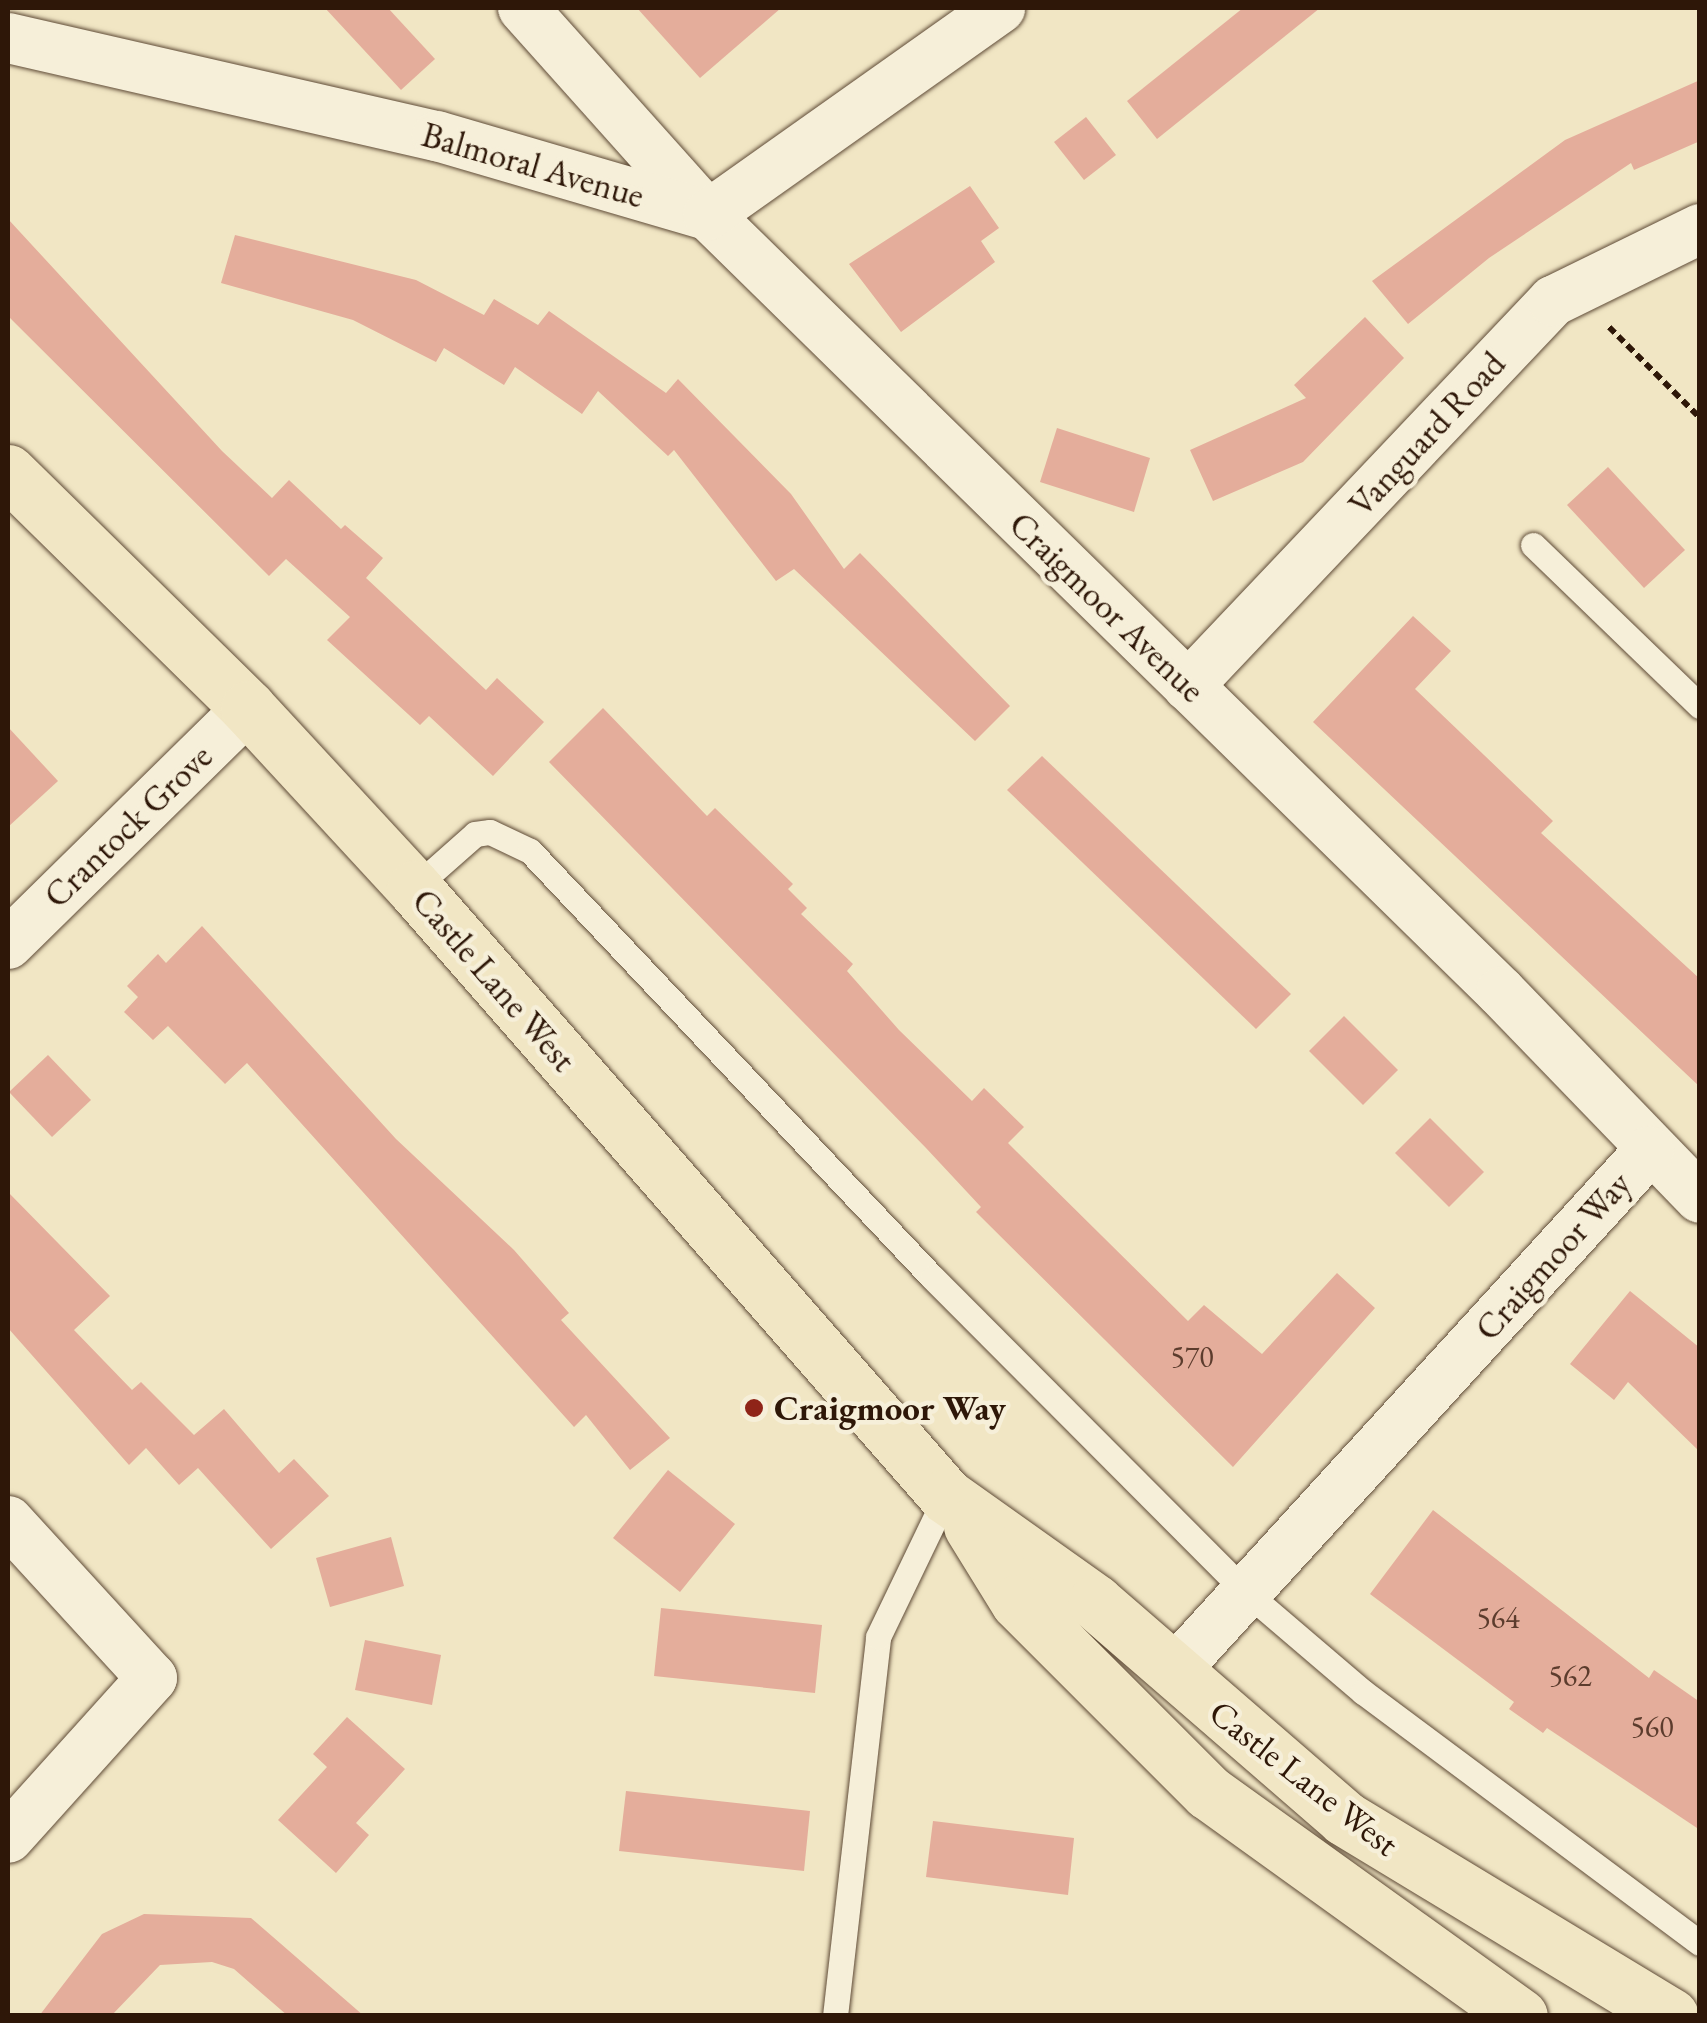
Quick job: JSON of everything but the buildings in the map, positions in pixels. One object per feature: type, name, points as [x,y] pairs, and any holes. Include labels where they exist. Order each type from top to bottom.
[{"type":"main road","name":"Castle Lane West","points":[[8,472],[248,708],[414,888],[953,1502],[1018,1602],[1208,1792],[1520,2016]]},
{"type":"main road","name":"Castle Lane West","points":[[953,1502],[1096,1602],[1344,1818],[1671,2016]]},
{"type":"street","name":"Craigmoor Avenue","points":[[523,8],[708,216],[1501,992],[1649,1151],[1700,1198]]},
{"type":"street","points":[[708,216],[1000,8]]},
{"type":"street","name":"Balmoral Avenue","points":[[8,38],[437,136],[708,216]]},
{"type":"street","name":"Vanguard Road","points":[[1188,686],[1553,301],[1700,229]]},
{"type":"street","name":"Crantock Grove","points":[[8,944],[248,708]]},
{"type":"street","name":"Craigmoor Way","points":[[1174,1671],[1649,1151]]},
{"type":"street","points":[[8,1521],[152,1678],[8,1838]]},
{"type":"lane","points":[[1532,545],[1700,706]]},
{"type":"lane","points":[[414,888],[474,834],[490,832],[530,851],[933,1278],[1246,1592],[1364,1692],[1700,1943]]},
{"type":"lane","points":[[835,2016],[878,1636],[953,1502]]},
{"type":"path","points":[[1574,291],[1700,418]]},
{"type":"place","name":"Craigmoor Way","points":[[754,1408]]}]
